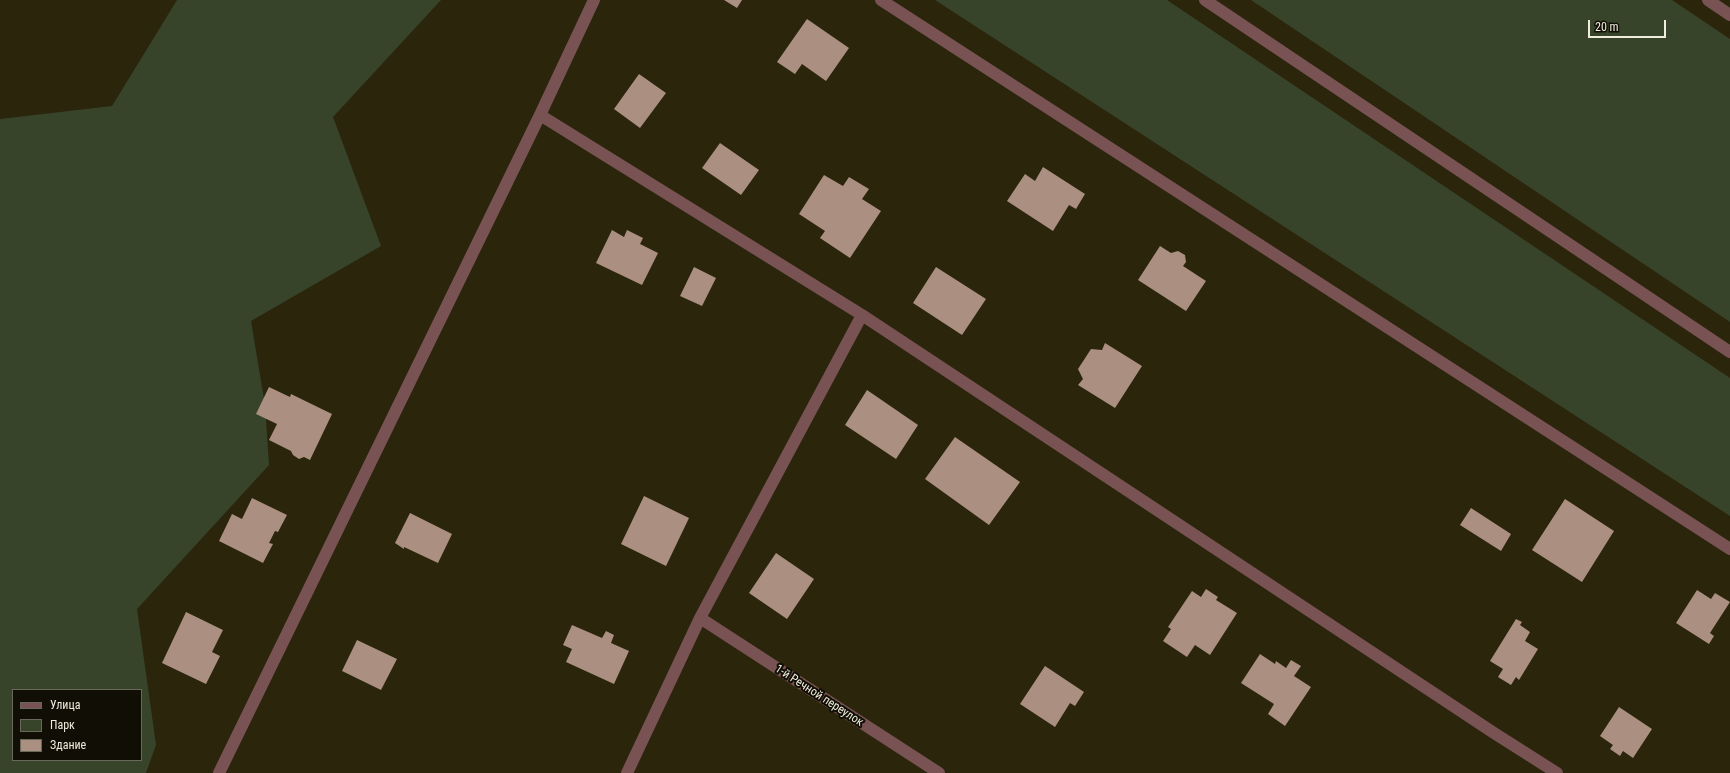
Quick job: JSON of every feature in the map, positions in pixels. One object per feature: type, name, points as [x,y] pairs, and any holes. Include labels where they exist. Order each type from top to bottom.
[{"type":"street","points":[[219,773],[540,115],[594,0]]},
{"type":"street","points":[[881,0],[1730,549]]},
{"type":"street","points":[[1205,0],[1730,352]]},
{"type":"street","points":[[1708,0],[1730,15]]},
{"type":"street","points":[[540,115],[862,315],[1494,733],[1557,773]]},
{"type":"street","points":[[626,773],[700,618],[862,315]]},
{"type":"street","name":"1-й Речной переулок","points":[[700,618],[938,773]]},
{"type":"green space","points":[[177,0],[441,0],[333,117],[381,246],[251,321],[265,405],[269,465],[137,609],[156,745],[146,773],[0,773],[0,119],[112,106]]},
{"type":"green space","points":[[935,0],[1167,0],[1730,378],[1730,516]]},
{"type":"green space","points":[[1251,0],[1672,0],[1730,39],[1730,322]]},
{"type":"building","points":[[724,0],[742,0],[737,8]]},
{"type":"building","points":[[807,19],[849,48],[826,81],[802,64],[795,74],[777,62]]},
{"type":"building","points":[[639,74],[666,93],[640,128],[614,109]]},
{"type":"building","points":[[720,143],[759,170],[741,195],[702,168]]},
{"type":"building","points":[[1043,167],[1085,194],[1076,209],[1069,205],[1053,231],[1007,201],[1025,174],[1035,181]]},
{"type":"building","points":[[824,175],[843,186],[849,177],[869,189],[862,199],[881,211],[850,258],[820,238],[825,231],[799,214]]},
{"type":"building","points":[[612,230],[624,237],[627,230],[643,238],[640,244],[658,253],[642,285],[596,263]]},
{"type":"building","points":[[1160,246],[1171,253],[1178,251],[1185,255],[1186,262],[1183,266],[1206,281],[1186,311],[1138,280]]},
{"type":"building","points":[[694,267],[716,278],[702,306],[680,296]]},
{"type":"building","points":[[936,267],[986,299],[962,335],[913,303]]},
{"type":"building","points":[[1105,343],[1142,366],[1115,408],[1078,385],[1083,379],[1078,369],[1091,349],[1102,350]]},
{"type":"building","points":[[269,387],[290,397],[291,394],[332,414],[310,460],[304,457],[299,459],[293,455],[291,451],[269,440],[277,424],[256,414]]},
{"type":"building","points":[[867,390],[918,425],[896,459],[845,425]]},
{"type":"building","points":[[955,437],[1020,482],[989,525],[925,479]]},
{"type":"building","points":[[644,496],[689,518],[666,566],[621,544]]},
{"type":"building","points":[[252,498],[287,515],[278,532],[275,531],[269,543],[273,544],[263,563],[219,541],[232,514],[242,519]]},
{"type":"building","points":[[1565,499],[1614,531],[1582,582],[1532,550]]},
{"type":"building","points":[[1471,508],[1511,534],[1501,551],[1460,525]]},
{"type":"building","points":[[410,513],[452,534],[438,563],[404,547],[404,549],[395,543]]},
{"type":"building","points":[[776,553],[814,579],[787,619],[749,593]]},
{"type":"building","points":[[1206,589],[1218,597],[1216,600],[1237,613],[1210,655],[1195,645],[1187,657],[1163,641],[1171,629],[1168,627],[1192,591],[1201,597]]},
{"type":"building","points":[[1697,590],[1711,599],[1715,593],[1730,602],[1710,633],[1714,636],[1709,644],[1676,623]]},
{"type":"building","points":[[186,612],[223,630],[212,652],[220,656],[206,684],[162,663]]},
{"type":"building","points":[[1516,619],[1522,622],[1520,625],[1530,632],[1525,641],[1538,649],[1519,680],[1516,677],[1511,685],[1498,677],[1503,669],[1490,661]]},
{"type":"building","points":[[572,625],[602,638],[606,631],[614,635],[611,643],[629,651],[614,684],[566,662],[572,649],[563,645]]},
{"type":"building","points":[[357,640],[397,659],[381,690],[342,671]]},
{"type":"building","points":[[1260,654],[1275,664],[1276,661],[1286,668],[1291,660],[1301,666],[1294,676],[1311,687],[1285,726],[1268,714],[1274,704],[1241,683]]},
{"type":"building","points":[[1045,666],[1084,692],[1075,706],[1070,703],[1055,727],[1020,704]]},
{"type":"building","points":[[1619,707],[1652,729],[1633,758],[1623,751],[1620,756],[1610,749],[1613,745],[1600,736]]}]
